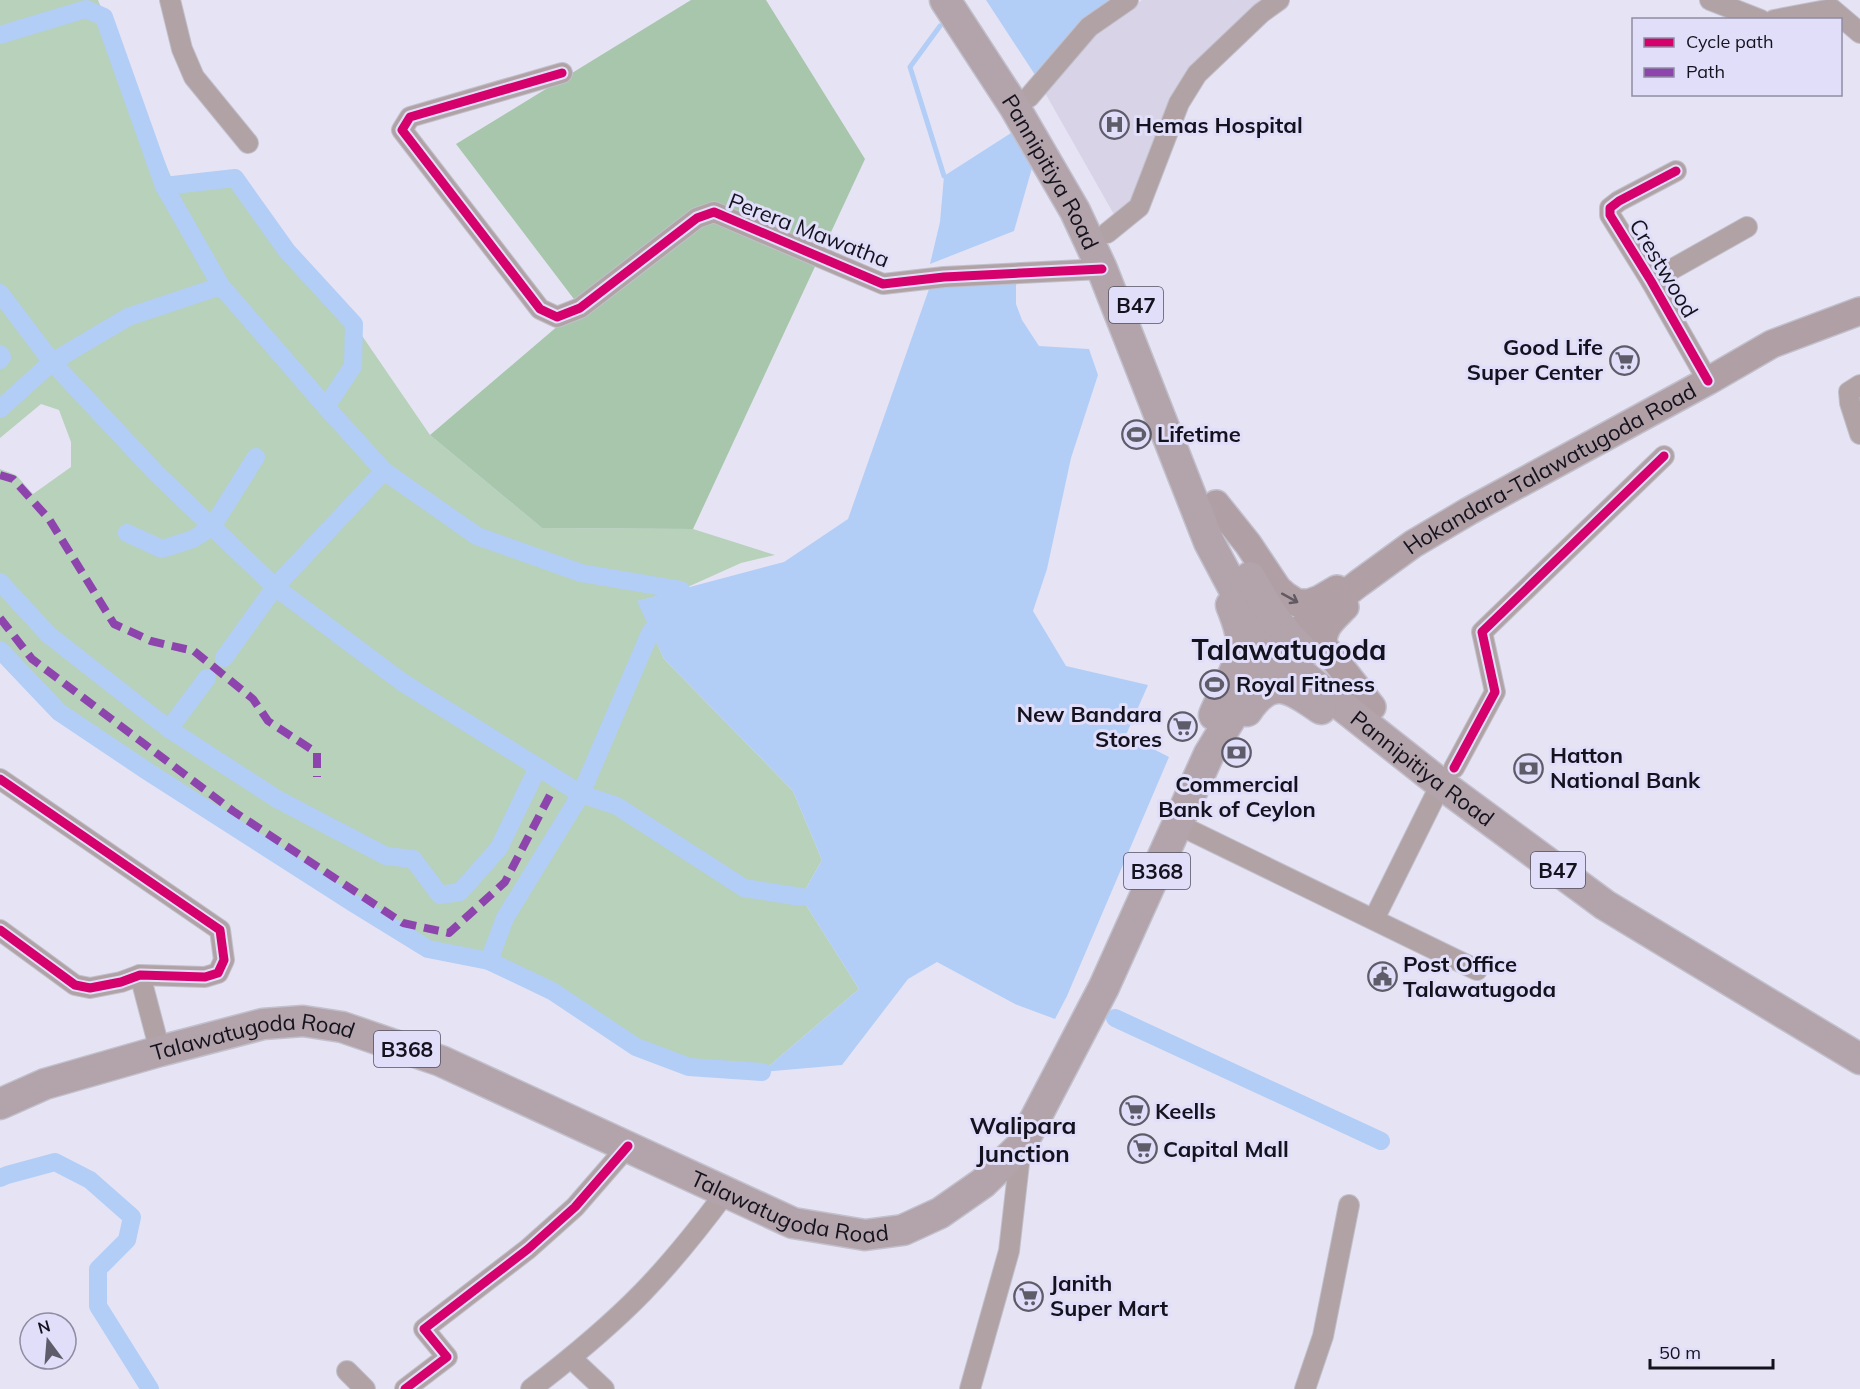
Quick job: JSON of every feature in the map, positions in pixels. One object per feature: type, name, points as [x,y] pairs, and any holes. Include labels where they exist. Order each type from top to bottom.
[{"type":"main road","name":"Pannipitiya Road","points":[[945,0],[1022,101],[1091,202],[1107,233],[1227,532],[1282,645],[1390,744],[1448,776],[1552,844],[1616,890],[1860,1039]]},
{"type":"main road","name":"Pannipitiya Road","points":[[967,0],[1022,101],[1102,269],[1209,542],[1255,629],[1317,663],[1372,707],[1448,776],[1605,905],[1860,1059]]},
{"type":"main road","name":"Hokandara-Talawatugoda Road","points":[[1282,645],[1358,584],[1413,544],[1469,511],[1772,344],[1860,311]]},
{"type":"main road","points":[[1216,504],[1248,544],[1278,589],[1297,603],[1309,603],[1320,599],[1383,566]]},
{"type":"main road","points":[[1197,779],[1212,718],[1241,651],[1240,631],[1216,556]]},
{"type":"main road","points":[[1372,707],[1324,646],[1322,638],[1325,629],[1383,566]]},
{"type":"main road","name":"Talawatugoda Road","points":[[0,1104],[45,1084],[160,1050],[263,1024],[303,1022],[342,1026],[441,1061],[793,1223],[865,1235],[903,1230],[940,1213],[983,1183],[1021,1146],[1104,987],[1197,779],[1231,717],[1282,645]]},
{"type":"main road","points":[[1197,779],[1233,735],[1255,700],[1266,690],[1277,687],[1288,688],[1356,732],[1390,744]]},
{"type":"street","points":[[170,0],[182,49],[194,77],[248,143]]},
{"type":"street","points":[[1022,101],[1089,27],[1128,0]]},
{"type":"street","points":[[1107,233],[1138,207],[1179,103],[1197,74],[1261,13],[1279,0]]},
{"type":"street","points":[[1712,1],[1756,18]]},
{"type":"street","points":[[1785,18],[1832,9],[1860,33]]},
{"type":"street","name":"Perera Mawatha","points":[[562,73],[410,117],[402,130],[540,309],[557,316],[580,308],[697,218],[714,212],[883,284],[944,277],[1102,269]]},
{"type":"street","name":"Crestwood","points":[[1676,171],[1619,201],[1610,208],[1610,215],[1708,381]]},
{"type":"street","name":"Crestwood","points":[[1651,281],[1747,227]]},
{"type":"street","points":[[1860,385],[1849,392],[1850,404],[1860,434]]},
{"type":"street","points":[[1374,919],[1448,776],[1495,692],[1482,632],[1664,456]]},
{"type":"street","points":[[0,779],[220,930],[224,960],[218,973],[205,977],[140,975],[121,982],[90,988],[75,986],[0,930]]},
{"type":"street","points":[[1177,824],[1477,970]]},
{"type":"street","points":[[140,975],[160,1050]]},
{"type":"street","points":[[405,1389],[447,1357],[424,1329],[544,1235],[575,1207],[628,1146]]},
{"type":"street","points":[[970,1389],[1009,1251],[1021,1146]]},
{"type":"street","points":[[531,1389],[571,1358],[642,1293],[694,1234],[726,1192]]},
{"type":"street","points":[[1305,1389],[1323,1336],[1349,1205]]},
{"type":"street","points":[[571,1358],[604,1389]]},
{"type":"street","points":[[347,1371],[365,1389]]},
{"type":"shaded area","name":"Hemas Hospital","points":[[1142,0],[1264,0],[1193,70],[1140,195],[1116,218],[1044,91],[1091,35]]},
{"type":"green space","points":[[0,0],[98,0],[171,177],[235,178],[287,251],[354,324],[430,435],[542,528],[693,529],[775,555],[741,563],[681,590],[638,601],[664,659],[793,791],[822,860],[801,897],[859,989],[762,1072],[689,1067],[636,1047],[552,991],[489,962],[428,949],[147,771],[59,712],[0,650],[0,469],[16,475],[33,494],[71,467],[71,442],[59,410],[41,404],[0,438]]},
{"type":"green space","points":[[691,0],[766,0],[865,159],[693,529],[542,528],[430,435],[580,307],[456,144]]},
{"type":"water","points":[[986,0],[1117,0],[1039,81]]},
{"type":"water","points":[[1011,133],[1032,168],[1014,231],[930,264],[940,222],[944,176]]},
{"type":"water","points":[[1016,279],[1016,304],[1022,320],[1039,346],[1089,349],[1098,375],[1071,458],[1047,569],[1033,611],[1066,666],[1148,685],[1126,735],[1169,757],[1067,996],[1055,1019],[1015,1004],[937,962],[908,979],[842,1065],[762,1072],[859,989],[801,897],[822,860],[793,791],[664,659],[637,601],[784,562],[848,519],[929,289]]},
{"type":"waterway","points":[[0,35],[86,9],[104,17],[164,186],[221,286],[384,471],[477,536],[581,573],[681,590]]},
{"type":"waterway","points":[[940,26],[910,67],[944,176]]},
{"type":"waterway","points":[[164,186],[235,178],[287,251],[354,324],[353,366],[326,407]]},
{"type":"waterway","points":[[0,409],[52,362],[128,317],[221,286]]},
{"type":"waterway","points":[[0,293],[52,362],[156,473],[275,587],[402,682],[581,794],[617,806],[744,888],[801,897]]},
{"type":"waterway","points":[[0,354],[2,357],[0,360]]},
{"type":"waterway","points":[[127,533],[162,549],[193,539],[212,527],[256,457]]},
{"type":"waterway","points":[[224,658],[275,587],[384,471]]},
{"type":"waterway","points":[[0,582],[49,635],[169,729],[277,799],[386,856],[413,859],[440,895],[460,892],[499,848],[538,767]]},
{"type":"waterway","points":[[651,631],[581,794],[505,918],[489,961],[552,991],[636,1047],[689,1067],[762,1072]]},
{"type":"waterway","points":[[0,650],[59,712],[353,903],[428,949],[489,961]]},
{"type":"waterway","points":[[169,729],[207,678]]},
{"type":"waterway","points":[[1115,1018],[1381,1141]]},
{"type":"waterway","points":[[0,1178],[55,1162],[90,1180],[132,1217],[127,1240],[98,1269],[98,1306],[150,1389]]},
{"type":"marked path","points":[[0,475],[13,479],[49,519],[114,624],[151,641],[194,651],[253,699],[268,721],[317,753],[317,777]]},
{"type":"marked path","points":[[0,618],[32,659],[233,811],[403,923],[449,933],[505,882],[550,795]]},
{"type":"cycle path","points":[[562,73],[410,117],[402,130],[540,309],[557,317],[580,308],[697,218],[714,212],[883,284],[944,277],[1102,269]]},
{"type":"cycle path","points":[[1676,171],[1619,201],[1610,208],[1610,215],[1708,381]]},
{"type":"cycle path","points":[[1454,768],[1495,692],[1482,632],[1664,456]]},
{"type":"cycle path","points":[[0,779],[220,930],[224,960],[218,973],[205,977],[140,975],[121,982],[90,988],[75,985],[0,930]]},
{"type":"cycle path","points":[[405,1389],[447,1357],[424,1329],[528,1249],[575,1207],[628,1146]]},
{"type":"place","name":"Hemas Hospital","points":[[1114,125]]},
{"type":"place","name":"Good Life Super Center","points":[[1624,360]]},
{"type":"place","name":"Lifetime","points":[[1136,434]]},
{"type":"place","name":"Royal Fitness","points":[[1215,684]]},
{"type":"place","name":"New Bandara Stores","points":[[1183,727]]},
{"type":"place","name":"Commercial Bank of Ceylon","points":[[1237,752]]},
{"type":"place","name":"Hatton National Bank","points":[[1529,768]]},
{"type":"place","name":"Post Office Talawatugoda","points":[[1382,977]]},
{"type":"place","name":"Keells","points":[[1134,1111]]},
{"type":"place","name":"Capital Mall","points":[[1142,1149]]},
{"type":"place","name":"Janith Super Mart","points":[[1029,1296]]},
{"type":"district","name":"Talawatugoda","points":[[1289,649]]},
{"type":"district","name":"Walipara Junction","points":[[1023,1139]]}]
